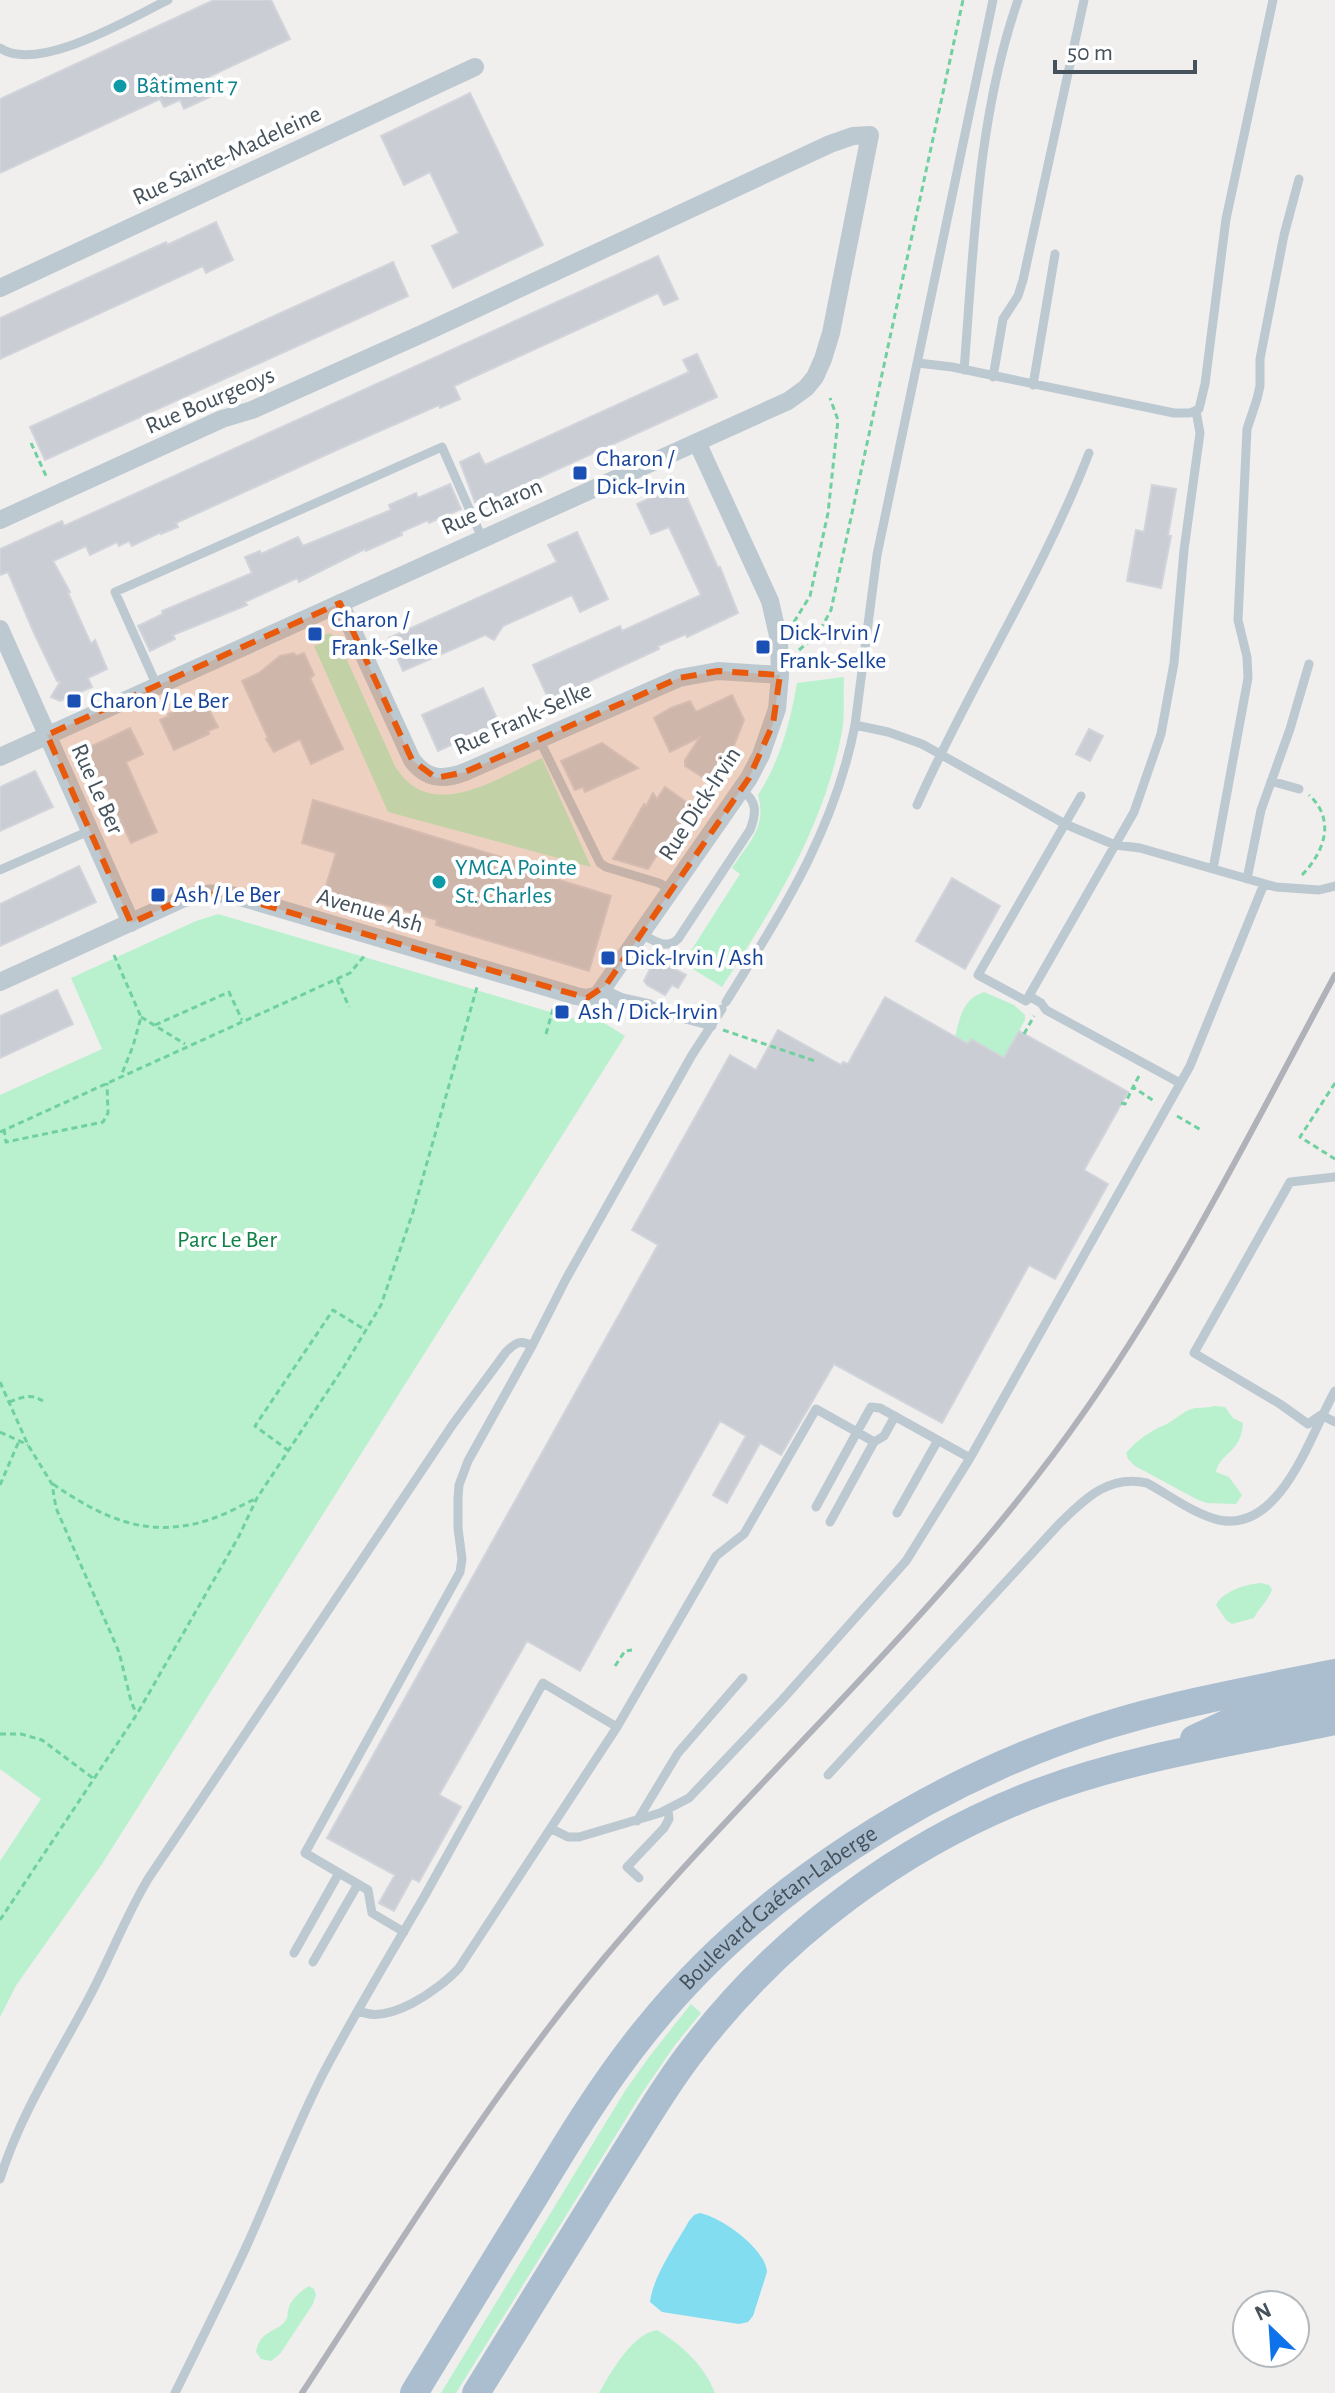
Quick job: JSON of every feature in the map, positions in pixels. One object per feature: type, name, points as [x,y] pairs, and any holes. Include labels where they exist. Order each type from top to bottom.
[{"type":"main road","name":"Boulevard Gaétan-Laberge","points":[[414,2393],[578,2125],[644,2032],[698,1972],[808,1877],[928,1801],[1046,1747],[1141,1716],[1335,1673]]},
{"type":"main road","points":[[1138,1761],[1245,1715],[1335,1696]]},
{"type":"main road","name":"Boulevard Gaétan-Laberge","points":[[476,2393],[671,2080],[720,2015],[761,1972],[839,1904],[931,1843],[985,1815],[1041,1792],[1138,1761],[1335,1721]]},
{"type":"street","name":"Rue Sainte-Madeleine","points":[[0,288],[475,67]]},
{"type":"street","name":"Rue Bourgeoys","points":[[0,520],[222,419],[252,410],[438,326],[830,144],[853,136],[870,135]]},
{"type":"street","name":"Rue Charon","points":[[0,757],[788,401],[815,377],[831,333],[870,135]]},
{"type":"street","name":"Rue Dick-Irvin","points":[[601,992],[741,789],[761,755],[777,709],[779,640],[770,601],[697,442]]},
{"type":"street","name":"Rue Frank-Selke","points":[[340,603],[408,753],[423,771],[436,778],[449,778],[665,682],[726,671],[780,675]]},
{"type":"street","name":"Rue Le Ber","points":[[0,629],[131,923]]},
{"type":"street","name":"Avenue Ash","points":[[0,982],[190,896],[208,893],[226,894],[576,996],[587,998],[601,992]]},
{"type":"lane","points":[[0,48],[19,57],[43,54],[70,46],[168,0]]},
{"type":"lane","points":[[404,1932],[372,1913],[368,1890],[305,1853],[460,1572],[462,1559],[457,1514],[462,1475],[566,1279],[692,1055],[779,916],[816,848],[840,784],[855,725],[873,580],[993,0]]},
{"type":"lane","points":[[964,370],[984,144],[1005,37],[1018,0]]},
{"type":"lane","points":[[993,377],[1003,319],[1018,296],[1023,280],[1084,0]]},
{"type":"lane","points":[[918,363],[1161,411],[1184,414],[1196,411],[1202,403],[1226,219],[1273,0]]},
{"type":"lane","points":[[1213,869],[1248,678],[1247,657],[1238,620],[1247,429],[1260,386],[1260,359],[1284,235],[1299,179]]},
{"type":"lane","points":[[1033,385],[1055,254]]},
{"type":"lane","points":[[1081,796],[978,975],[1026,1001],[1134,812],[1161,734],[1169,698],[1200,433],[1196,411]]},
{"type":"lane","points":[[157,686],[115,592],[442,447],[482,538]]},
{"type":"lane","points":[[917,805],[940,754],[1061,522],[1089,453]]},
{"type":"lane","points":[[1247,879],[1258,820],[1309,664]]},
{"type":"lane","points":[[855,725],[904,737],[1065,824],[1115,845],[1140,848],[1264,884],[1319,890],[1335,886]]},
{"type":"lane","points":[[539,739],[600,863],[672,890]]},
{"type":"lane","points":[[1271,781],[1299,789]]},
{"type":"lane","points":[[642,934],[664,945],[678,939],[754,821],[753,799],[741,789]]},
{"type":"lane","points":[[0,870],[89,831]]},
{"type":"lane","points":[[552,1829],[573,1838],[637,1821],[668,1810],[689,1798],[892,1579],[919,1542],[970,1458],[1180,1083],[1197,1051],[1264,884]]},
{"type":"lane","points":[[601,992],[624,1008],[646,1015],[666,1014],[712,1026]]},
{"type":"lane","points":[[1029,996],[1046,1010],[1180,1083]]},
{"type":"lane","points":[[1321,1415],[1308,1424],[1194,1353],[1290,1182],[1335,1177]]},
{"type":"lane","points":[[0,2179],[24,2117],[94,1988],[148,1879],[453,1424],[506,1352],[522,1341],[532,1346]]},
{"type":"lane","points":[[828,1775],[1089,1495],[1115,1483],[1137,1480],[1215,1519],[1241,1519],[1264,1509],[1277,1497],[1314,1437],[1321,1415],[1335,1391]]},
{"type":"lane","points":[[816,1507],[871,1407],[880,1408],[970,1458]]},
{"type":"lane","points":[[358,2010],[372,2016],[388,2013],[429,1994],[452,1976],[617,1727],[716,1556],[744,1534],[816,1409],[874,1442]]},
{"type":"lane","points":[[1321,1415],[1335,1422]]},
{"type":"lane","points":[[830,1522],[874,1442],[884,1436],[895,1416]]},
{"type":"lane","points":[[897,1513],[938,1440]]},
{"type":"lane","points":[[637,1821],[678,1753],[743,1678]]},
{"type":"lane","points":[[175,2393],[247,2244],[318,2084],[543,1683],[617,1727]]},
{"type":"lane","points":[[639,1878],[627,1867],[664,1828],[669,1819],[668,1810]]},
{"type":"lane","points":[[294,1953],[339,1873]]},
{"type":"lane","points":[[313,1962],[358,1884]]},
{"type":"path","points":[[780,675],[798,651],[818,634],[831,610],[963,0]]},
{"type":"path","points":[[792,626],[810,596],[828,513],[838,420],[830,398]]},
{"type":"path","points":[[31,443],[47,478]]},
{"type":"path","points":[[1294,889],[1321,852],[1330,830],[1323,807],[1299,789]]},
{"type":"path","points":[[6,1142],[2,1130],[350,973],[366,954]]},
{"type":"path","points":[[114,955],[141,1017],[187,1045]]},
{"type":"path","points":[[337,979],[349,1007]]},
{"type":"path","points":[[229,985],[229,992],[243,1021]]},
{"type":"path","points":[[0,1920],[137,1714],[239,1536],[257,1498],[381,1305],[413,1212],[477,986]]},
{"type":"path","points":[[155,1025],[229,992]]},
{"type":"path","points":[[546,1034],[553,1009]]},
{"type":"path","points":[[166,1013],[169,1019]]},
{"type":"path","points":[[121,1076],[141,1017]]},
{"type":"path","points":[[712,1026],[815,1061]]},
{"type":"path","points":[[0,1143],[103,1122],[108,1113],[107,1083]]},
{"type":"path","points":[[1335,1083],[1300,1137],[1335,1159]]},
{"type":"path","points":[[1121,1103],[1125,1104],[1133,1087]]},
{"type":"path","points":[[1173,1113],[1201,1130]]},
{"type":"path","points":[[289,1451],[255,1426],[333,1310],[367,1331]]},
{"type":"path","points":[[0,1382],[28,1445],[52,1484],[56,1508],[119,1652],[137,1714]]},
{"type":"path","points":[[9,1402],[28,1395],[43,1401]]},
{"type":"path","points":[[0,1432],[28,1445]]},
{"type":"path","points":[[0,1485],[19,1441]]},
{"type":"path","points":[[52,1484],[100,1514],[145,1526],[172,1527],[206,1521],[257,1498]]},
{"type":"path","points":[[615,1666],[625,1651],[632,1650]]},
{"type":"path","points":[[0,1734],[21,1734],[42,1740],[94,1779]]},
{"type":"highlighted area","points":[[340,603],[412,760],[436,778],[465,772],[679,678],[718,671],[780,675],[773,724],[749,778],[606,985],[587,998],[226,894],[190,896],[131,923],[47,735]]},
{"type":"green space","points":[[330,633],[337,638],[395,766],[410,783],[427,792],[445,795],[465,792],[542,758],[591,867],[388,812],[314,646],[325,641],[323,635]]},
{"type":"green space","points":[[844,677],[842,732],[823,801],[795,865],[722,987],[683,963],[740,874],[732,868],[755,834],[760,816],[758,795],[783,741],[797,683]]},
{"type":"green space","name":"Parc Le Ber","points":[[218,914],[571,1018],[596,1018],[625,1036],[102,1864],[17,1984],[0,2017],[0,1861],[41,1799],[0,1769],[0,1095],[102,1049],[71,978]]},
{"type":"green space","points":[[984,992],[1014,1005],[1025,1015],[1004,1058],[971,1039],[968,1044],[955,1037],[966,1004]]},
{"type":"green space","points":[[1225,1407],[1233,1418],[1243,1423],[1235,1447],[1218,1465],[1216,1472],[1229,1477],[1242,1495],[1236,1504],[1198,1500],[1135,1466],[1128,1459],[1126,1453],[1150,1432],[1189,1410]]},
{"type":"green space","points":[[1261,1583],[1272,1589],[1254,1618],[1232,1624],[1226,1620],[1216,1605],[1219,1600],[1236,1589]]},
{"type":"green space","points":[[691,2004],[701,2013],[642,2093],[456,2393],[441,2393],[625,2091]]},
{"type":"green space","points":[[309,2286],[316,2295],[313,2304],[280,2354],[271,2361],[261,2359],[256,2352],[258,2344],[266,2334],[284,2323],[293,2300]]},
{"type":"green space","points":[[657,2330],[691,2357],[705,2373],[715,2393],[599,2393],[631,2346]]},
{"type":"water","points":[[700,2213],[741,2235],[765,2263],[767,2272],[753,2316],[748,2322],[739,2324],[662,2312],[650,2302],[666,2260],[689,2221]]},
{"type":"building","name":"Bâtiment 7","points":[[214,0],[271,0],[290,39],[208,77],[216,94],[184,109],[180,100],[164,107],[160,99],[0,173],[0,99]]},
{"type":"building","points":[[470,93],[543,245],[453,288],[432,246],[459,233],[430,172],[404,185],[381,136]]},
{"type":"building","points":[[216,222],[233,260],[206,273],[203,266],[0,359],[0,318]]},
{"type":"building","points":[[658,256],[678,299],[664,305],[658,293],[454,386],[460,399],[440,408],[439,405],[341,448],[176,523],[178,527],[132,546],[129,541],[119,546],[117,542],[90,555],[86,546],[53,561],[70,592],[91,644],[95,640],[107,669],[88,678],[92,687],[60,701],[51,697],[60,682],[34,633],[8,572],[0,575],[0,549],[62,521],[64,526]]},
{"type":"building","points":[[393,262],[408,296],[45,460],[30,427]]},
{"type":"building","points":[[697,354],[717,397],[479,505],[475,502],[460,462],[479,453],[485,465],[689,372],[683,360]]},
{"type":"building","points":[[450,484],[461,509],[401,532],[402,535],[365,549],[299,582],[297,578],[245,602],[247,605],[173,635],[175,639],[150,651],[138,626],[163,614],[162,611],[252,573],[245,557],[260,551],[261,554],[298,537],[303,546],[391,510],[389,505],[416,493],[418,498]]},
{"type":"building","points":[[681,484],[738,613],[687,637],[686,634],[658,646],[659,649],[549,700],[533,665],[620,626],[622,631],[701,595],[669,527],[651,534],[637,504]]},
{"type":"building","points":[[1152,485],[1176,489],[1161,588],[1127,581],[1136,530],[1144,532]]},
{"type":"building","points":[[577,532],[608,599],[580,612],[572,595],[503,626],[494,640],[485,635],[403,671],[389,638],[557,562],[548,545]]},
{"type":"building","points":[[294,653],[296,656],[304,653],[314,675],[310,678],[343,749],[311,764],[300,739],[274,752],[242,681],[259,673],[280,656]]},
{"type":"building","points":[[483,688],[499,723],[438,751],[422,715]]},
{"type":"building","points":[[732,695],[744,720],[731,753],[709,781],[685,766],[685,760],[700,737],[670,752],[654,718],[690,701],[696,712]]},
{"type":"building","points":[[203,698],[218,727],[174,750],[160,720]]},
{"type":"building","points":[[130,728],[143,754],[126,762],[157,832],[131,843],[99,775],[92,778],[79,752]]},
{"type":"building","points":[[1089,729],[1103,736],[1090,761],[1076,754]]},
{"type":"building","points":[[602,743],[638,768],[585,792],[583,787],[575,790],[561,761]]},
{"type":"building","points":[[35,771],[53,807],[0,831],[0,787]]},
{"type":"building","points":[[665,787],[692,806],[671,840],[648,869],[613,859],[644,804],[646,806],[653,793],[657,799]]},
{"type":"building","name":"YMCA Pointe St. Charles","points":[[313,800],[554,873],[553,878],[611,896],[589,971],[436,925],[437,920],[376,902],[375,907],[324,892],[336,853],[302,843]]},
{"type":"building","points":[[79,866],[96,902],[0,946],[0,904]]},
{"type":"building","points":[[952,878],[1000,906],[965,969],[916,941]]},
{"type":"building","points":[[655,959],[686,975],[678,988],[672,985],[665,995],[644,981]]},
{"type":"building","points":[[57,990],[73,1024],[0,1058],[0,1016]]},
{"type":"building","points":[[885,997],[968,1044],[971,1039],[1004,1058],[1019,1031],[1128,1092],[1084,1170],[1108,1184],[1055,1279],[1029,1265],[942,1423],[834,1364],[781,1455],[760,1443],[727,1503],[713,1495],[746,1436],[720,1421],[580,1671],[527,1641],[439,1795],[461,1807],[419,1882],[412,1878],[394,1911],[379,1903],[395,1875],[327,1838],[658,1245],[632,1230],[730,1055],[756,1070],[778,1030],[841,1065],[843,1062],[848,1064]]},
{"type":"railway","points":[[302,2393],[447,2170],[563,2009],[660,1894],[946,1585],[1053,1455],[1094,1398],[1168,1281],[1335,975]]},
{"type":"place","name":"Bâtiment 7","points":[[120,86]]},
{"type":"place","name":"Charon / Dick-Irvin","points":[[580,473]]},
{"type":"place","name":"Charon / Frank-Selke","points":[[315,634]]},
{"type":"place","name":"Dick-Irvin / Frank-Selke","points":[[763,647]]},
{"type":"place","name":"Charon / Le Ber","points":[[74,701]]},
{"type":"place","name":"YMCA Pointe St. Charles","points":[[439,882]]},
{"type":"place","name":"Ash / Le Ber","points":[[158,895]]},
{"type":"place","name":"Dick-Irvin / Ash","points":[[608,958]]},
{"type":"place","name":"Ash / Dick-Irvin","points":[[562,1012]]}]
